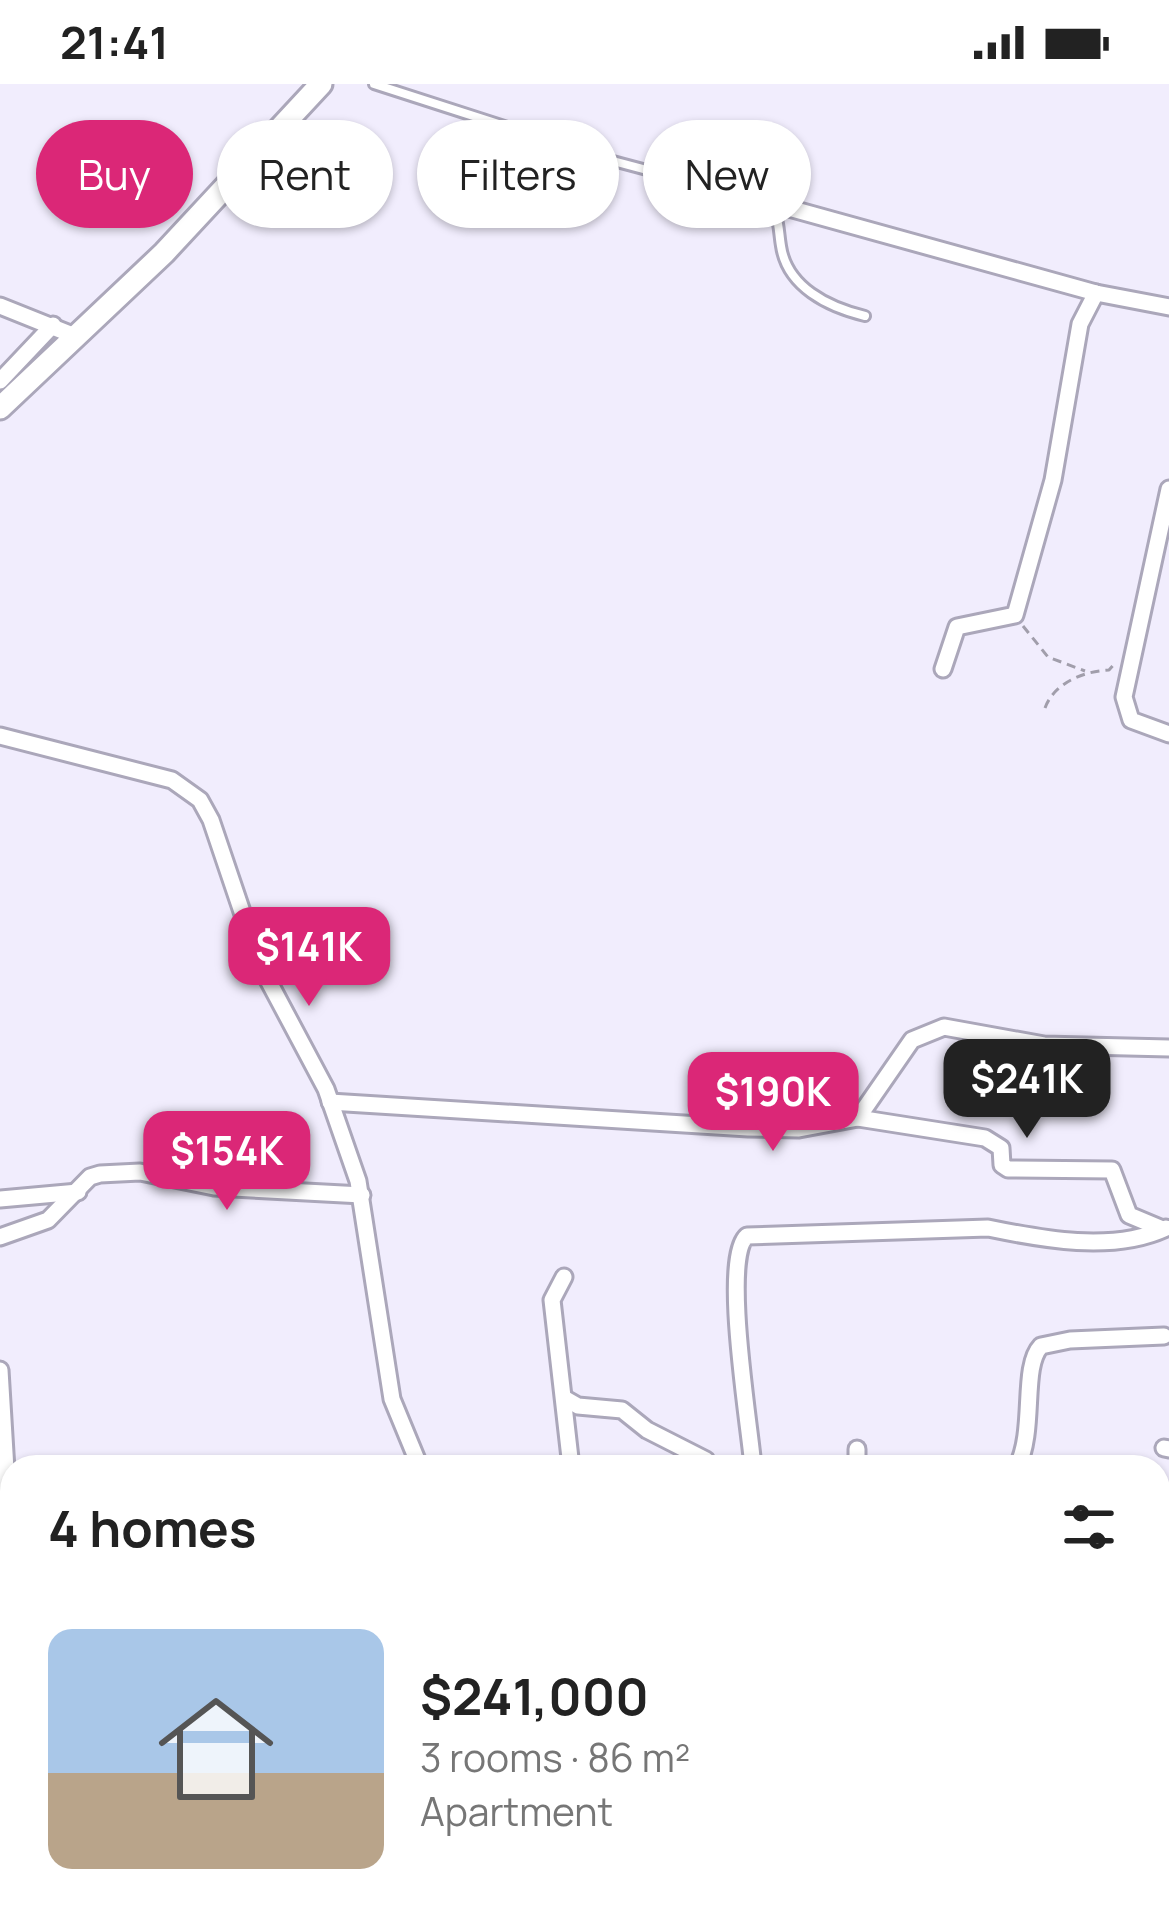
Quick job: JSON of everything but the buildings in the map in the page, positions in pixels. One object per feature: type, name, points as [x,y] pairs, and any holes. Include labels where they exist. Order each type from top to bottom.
[{"type":"street","points":[[0,408],[164,253],[321,84]]},
{"type":"street","points":[[811,214],[1096,293],[1169,307]]},
{"type":"street","points":[[943,669],[957,627],[1015,615],[1054,480],[1080,324],[1096,293]]},
{"type":"street","points":[[0,306],[75,336]]},
{"type":"street","points":[[0,381],[53,325]]},
{"type":"street","points":[[1169,489],[1131,649],[1127,713],[1131,720],[1169,734]]},
{"type":"street","points":[[0,736],[172,780],[200,800],[212,820],[260,965],[330,1102],[362,1196],[392,1399],[415,1455]]},
{"type":"street","points":[[858,1118],[912,1040],[944,1027],[1044,1046],[1169,1048]]},
{"type":"street","points":[[330,1102],[748,1128],[799,1129],[858,1118],[985,1138],[1003,1151],[1004,1168],[1112,1170],[1129,1215],[1146,1226],[1167,1228]]},
{"type":"street","points":[[0,1237],[48,1220],[90,1177],[140,1172],[214,1186],[362,1196]]},
{"type":"street","points":[[0,1198],[78,1192]]},
{"type":"street","points":[[752,1455],[737,1313],[738,1248],[747,1236],[988,1228],[1026,1238],[1110,1240],[1167,1228]]},
{"type":"street","points":[[565,1277],[552,1300],[571,1455]]},
{"type":"street","points":[[1021,1455],[1030,1432],[1031,1363],[1041,1346],[1070,1340],[1164,1336]]},
{"type":"street","points":[[0,1370],[5,1455]]},
{"type":"street","points":[[564,1398],[578,1406],[622,1410],[658,1437],[696,1455]]},
{"type":"street","points":[[857,1449],[857,1455]]},
{"type":"street","points":[[656,1923],[671,1923]]},
{"type":"lane","points":[[374,84],[643,169]]},
{"type":"lane","points":[[779,228],[784,262],[797,283],[833,306],[865,316]]},
{"type":"path","points":[[1015,615],[1048,658],[1086,671],[1109,670],[1131,649]]},
{"type":"path","points":[[1045,708],[1052,693],[1086,671]]}]
